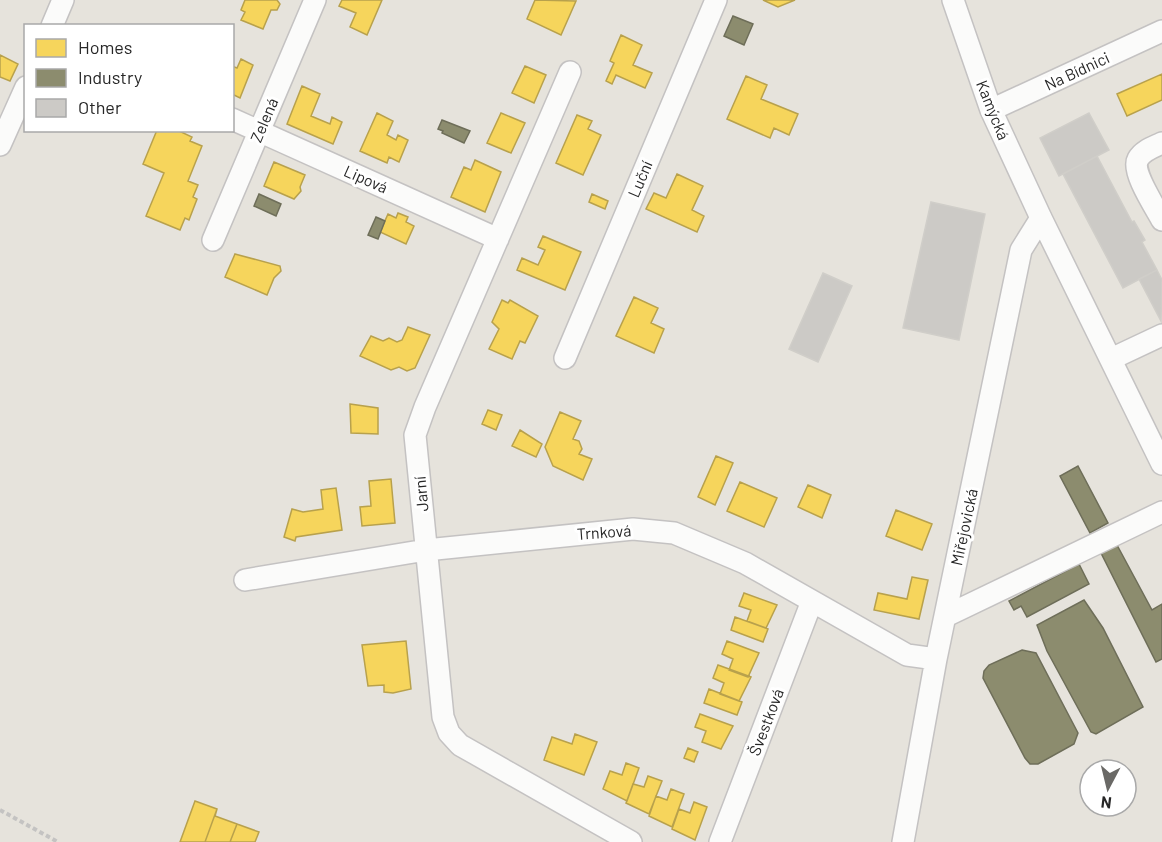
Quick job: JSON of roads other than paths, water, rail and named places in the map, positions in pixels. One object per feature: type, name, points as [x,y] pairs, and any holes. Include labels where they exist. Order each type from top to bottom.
[{"type":"street","points":[[53,24],[63,0]]},
{"type":"street","name":"Zelená","points":[[213,240],[315,0]]},
{"type":"street","name":"Luční","points":[[565,358],[716,0]]},
{"type":"street","name":"Kamýcká","points":[[953,0],[991,110],[1041,218],[1162,464]]},
{"type":"street","name":"Na Bídnici","points":[[991,110],[1162,31]]},
{"type":"street","name":"Jarní","points":[[570,72],[415,435],[443,717],[449,733],[460,745],[631,842]]},
{"type":"street","points":[[0,145],[24,91]]},
{"type":"street","name":"Lipová","points":[[234,120],[498,238]]},
{"type":"street","points":[[1162,144],[1146,150],[1137,159],[1137,171],[1162,220]]},
{"type":"street","name":"Miřejovická","points":[[903,842],[936,659],[1021,250],[1041,218]]},
{"type":"street","points":[[1111,359],[1162,335]]},
{"type":"street","points":[[946,616],[1162,512]]},
{"type":"street","name":"Trnková","points":[[245,580],[426,550],[633,529],[674,533],[745,563],[907,655],[936,659]]},
{"type":"street","name":"Švestková","points":[[720,842],[812,601]]}]
